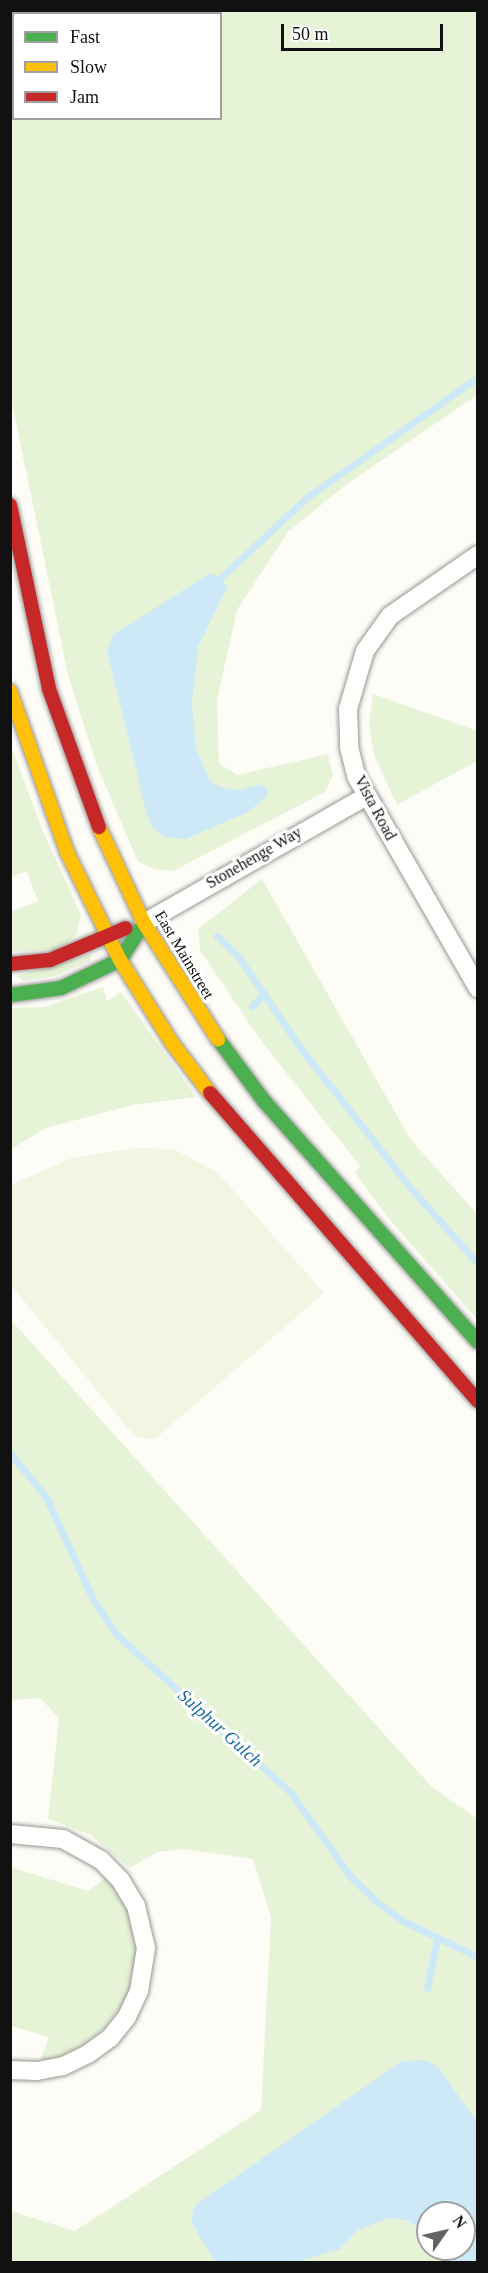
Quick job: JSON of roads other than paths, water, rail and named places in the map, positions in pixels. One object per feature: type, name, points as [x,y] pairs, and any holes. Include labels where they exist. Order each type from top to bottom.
[{"type":"main road","name":"East Mainstreet","points":[[10,505],[46,677],[65,739],[105,842],[144,923],[201,1015],[264,1101],[477,1342]]},
{"type":"main road","points":[[10,692],[55,822],[106,933],[120,960],[172,1043],[236,1126],[477,1401]]},
{"type":"main road","name":"Stonehenge Way","points":[[10,964],[50,960],[106,933],[144,923]]},
{"type":"main road","name":"Stonehenge Way","points":[[120,960],[144,923]]},
{"type":"main road","points":[[10,995],[61,988],[120,960]]},
{"type":"street","name":"Vista Road","points":[[477,555],[397,610],[365,651],[348,709],[352,760],[366,796],[477,988]]},
{"type":"street","name":"Stonehenge Way","points":[[144,923],[366,796]]},
{"type":"street","points":[[10,1834],[56,1837],[101,1860],[133,1899],[146,1948],[139,1991],[127,2017],[110,2038],[88,2054],[63,2066],[37,2071],[10,2070]]},
{"type":"water","points":[[210,573],[221,578],[227,587],[198,647],[192,703],[196,748],[210,781],[223,788],[240,790],[260,784],[267,789],[267,796],[248,812],[186,839],[165,837],[152,827],[147,815],[107,651],[113,635]]},
{"type":"water","points":[[425,2060],[438,2067],[477,2122],[477,2262],[452,2261],[476,2261],[476,2201],[416,2201],[416,2226],[406,2220],[389,2218],[358,2230],[340,2249],[297,2262],[217,2262],[191,2221],[195,2205],[402,2061]]},
{"type":"waterway","points":[[215,583],[306,498],[478,377]]},
{"type":"waterway","points":[[217,936],[238,956],[302,1050],[409,1186],[478,1264]]},
{"type":"waterway","points":[[252,1006],[264,993]]},
{"type":"waterway","name":"Sulphur Gulch","points":[[10,1453],[46,1497],[93,1599],[117,1635],[291,1793],[351,1877],[378,1903],[403,1921],[478,1957]]},
{"type":"waterway","points":[[427,1988],[437,1939]]}]
